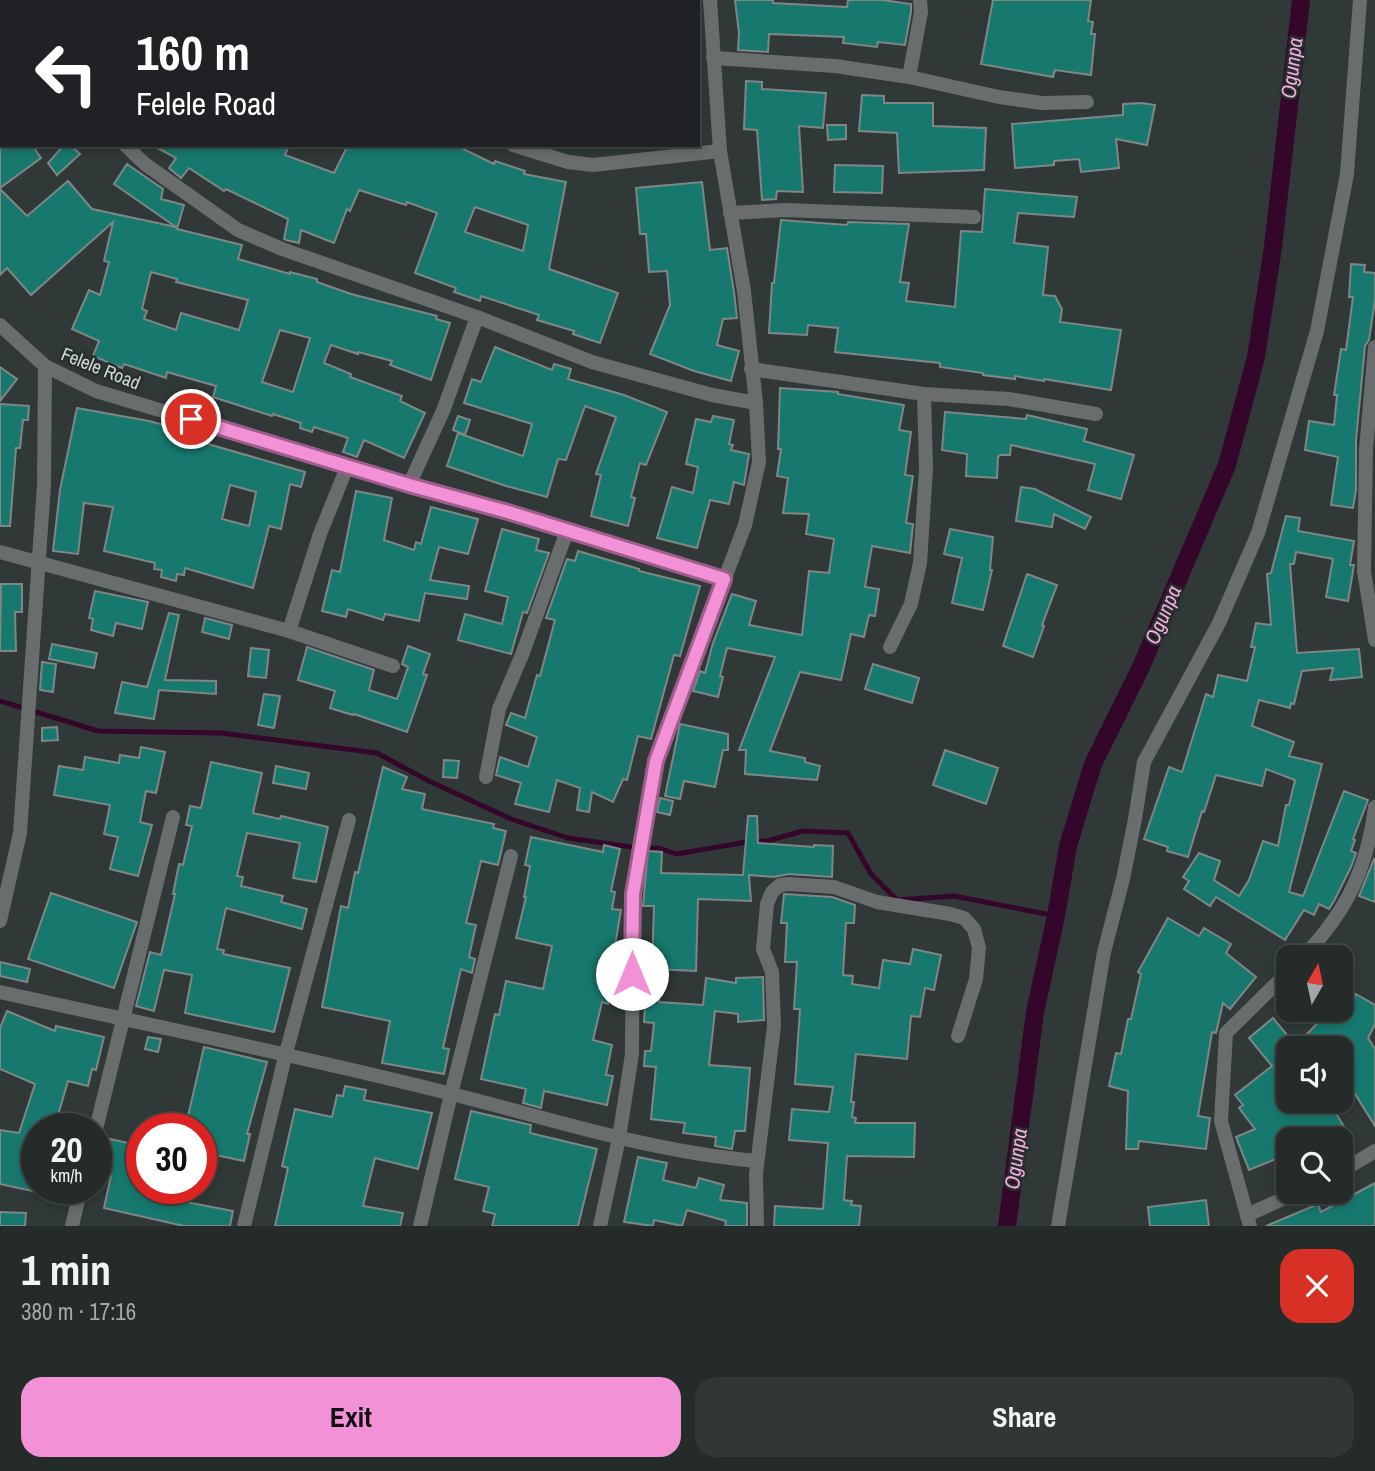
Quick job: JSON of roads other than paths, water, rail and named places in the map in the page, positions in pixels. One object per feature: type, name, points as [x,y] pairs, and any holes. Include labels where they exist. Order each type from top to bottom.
[{"type":"street","points":[[600,1226],[619,1138],[632,1054],[633,894],[656,761],[745,525],[759,461],[756,403],[744,291],[720,151],[710,0]]},
{"type":"street","points":[[909,77],[921,12],[920,0]]},
{"type":"street","points":[[1058,1226],[1104,952],[1123,879],[1144,762],[1219,622],[1258,533],[1317,331],[1347,174],[1360,0]]},
{"type":"street","points":[[713,58],[835,66],[909,77],[999,97],[1042,103],[1087,102]]},
{"type":"street","points":[[127,147],[145,164],[237,230],[282,249],[477,317],[592,362],[712,395],[756,403]]},
{"type":"street","points":[[519,147],[568,162],[593,165],[720,151]]},
{"type":"street","points":[[730,213],[785,210],[974,217]]},
{"type":"street","points":[[409,485],[443,411],[477,317]]},
{"type":"street","name":"Felele Road","points":[[0,326],[45,366],[96,391],[347,467],[508,512],[724,579]]},
{"type":"street","points":[[1375,347],[1366,449],[1375,640]]},
{"type":"street","points":[[0,921],[20,833],[44,485],[45,366]]},
{"type":"street","points":[[751,369],[924,394],[1009,399],[1096,414]]},
{"type":"street","points":[[890,647],[911,604],[920,563],[926,469],[924,394]]},
{"type":"street","points":[[289,631],[320,534],[347,467]]},
{"type":"street","points":[[486,777],[499,709],[522,655],[567,531]]},
{"type":"street","points":[[0,552],[289,631],[393,666]]},
{"type":"street","points":[[1314,945],[1348,900],[1367,850],[1375,807]]},
{"type":"street","points":[[100,1113],[173,817]]},
{"type":"street","points":[[244,1226],[286,1053],[349,820]]},
{"type":"street","points":[[420,1226],[511,856]]},
{"type":"street","points":[[757,1226],[757,1161],[774,1026],[772,972],[764,949],[767,904],[772,892],[780,886],[834,887],[877,902],[964,918],[974,929],[979,948],[976,979],[958,1036]]},
{"type":"street","points":[[1276,984],[1226,1033],[1221,1121],[1249,1221],[1278,1204]]},
{"type":"street","points":[[0,992],[286,1053],[619,1138],[724,1158],[757,1161]]},
{"type":"street","points":[[1353,1164],[1375,1151]]},
{"type":"street","points":[[72,1226],[78,1204]]},
{"type":"waterway","name":"Ogunpa","points":[[1007,1226],[1035,1012],[1068,846],[1093,764],[1141,667],[1227,465],[1256,357],[1273,247],[1301,0]]},
{"type":"waterway","points":[[0,701],[98,731],[221,733],[377,753],[429,781],[511,819],[568,838],[639,848],[659,848],[676,854],[767,841],[803,831],[848,833],[871,874],[897,900],[954,896],[1056,916]]}]
